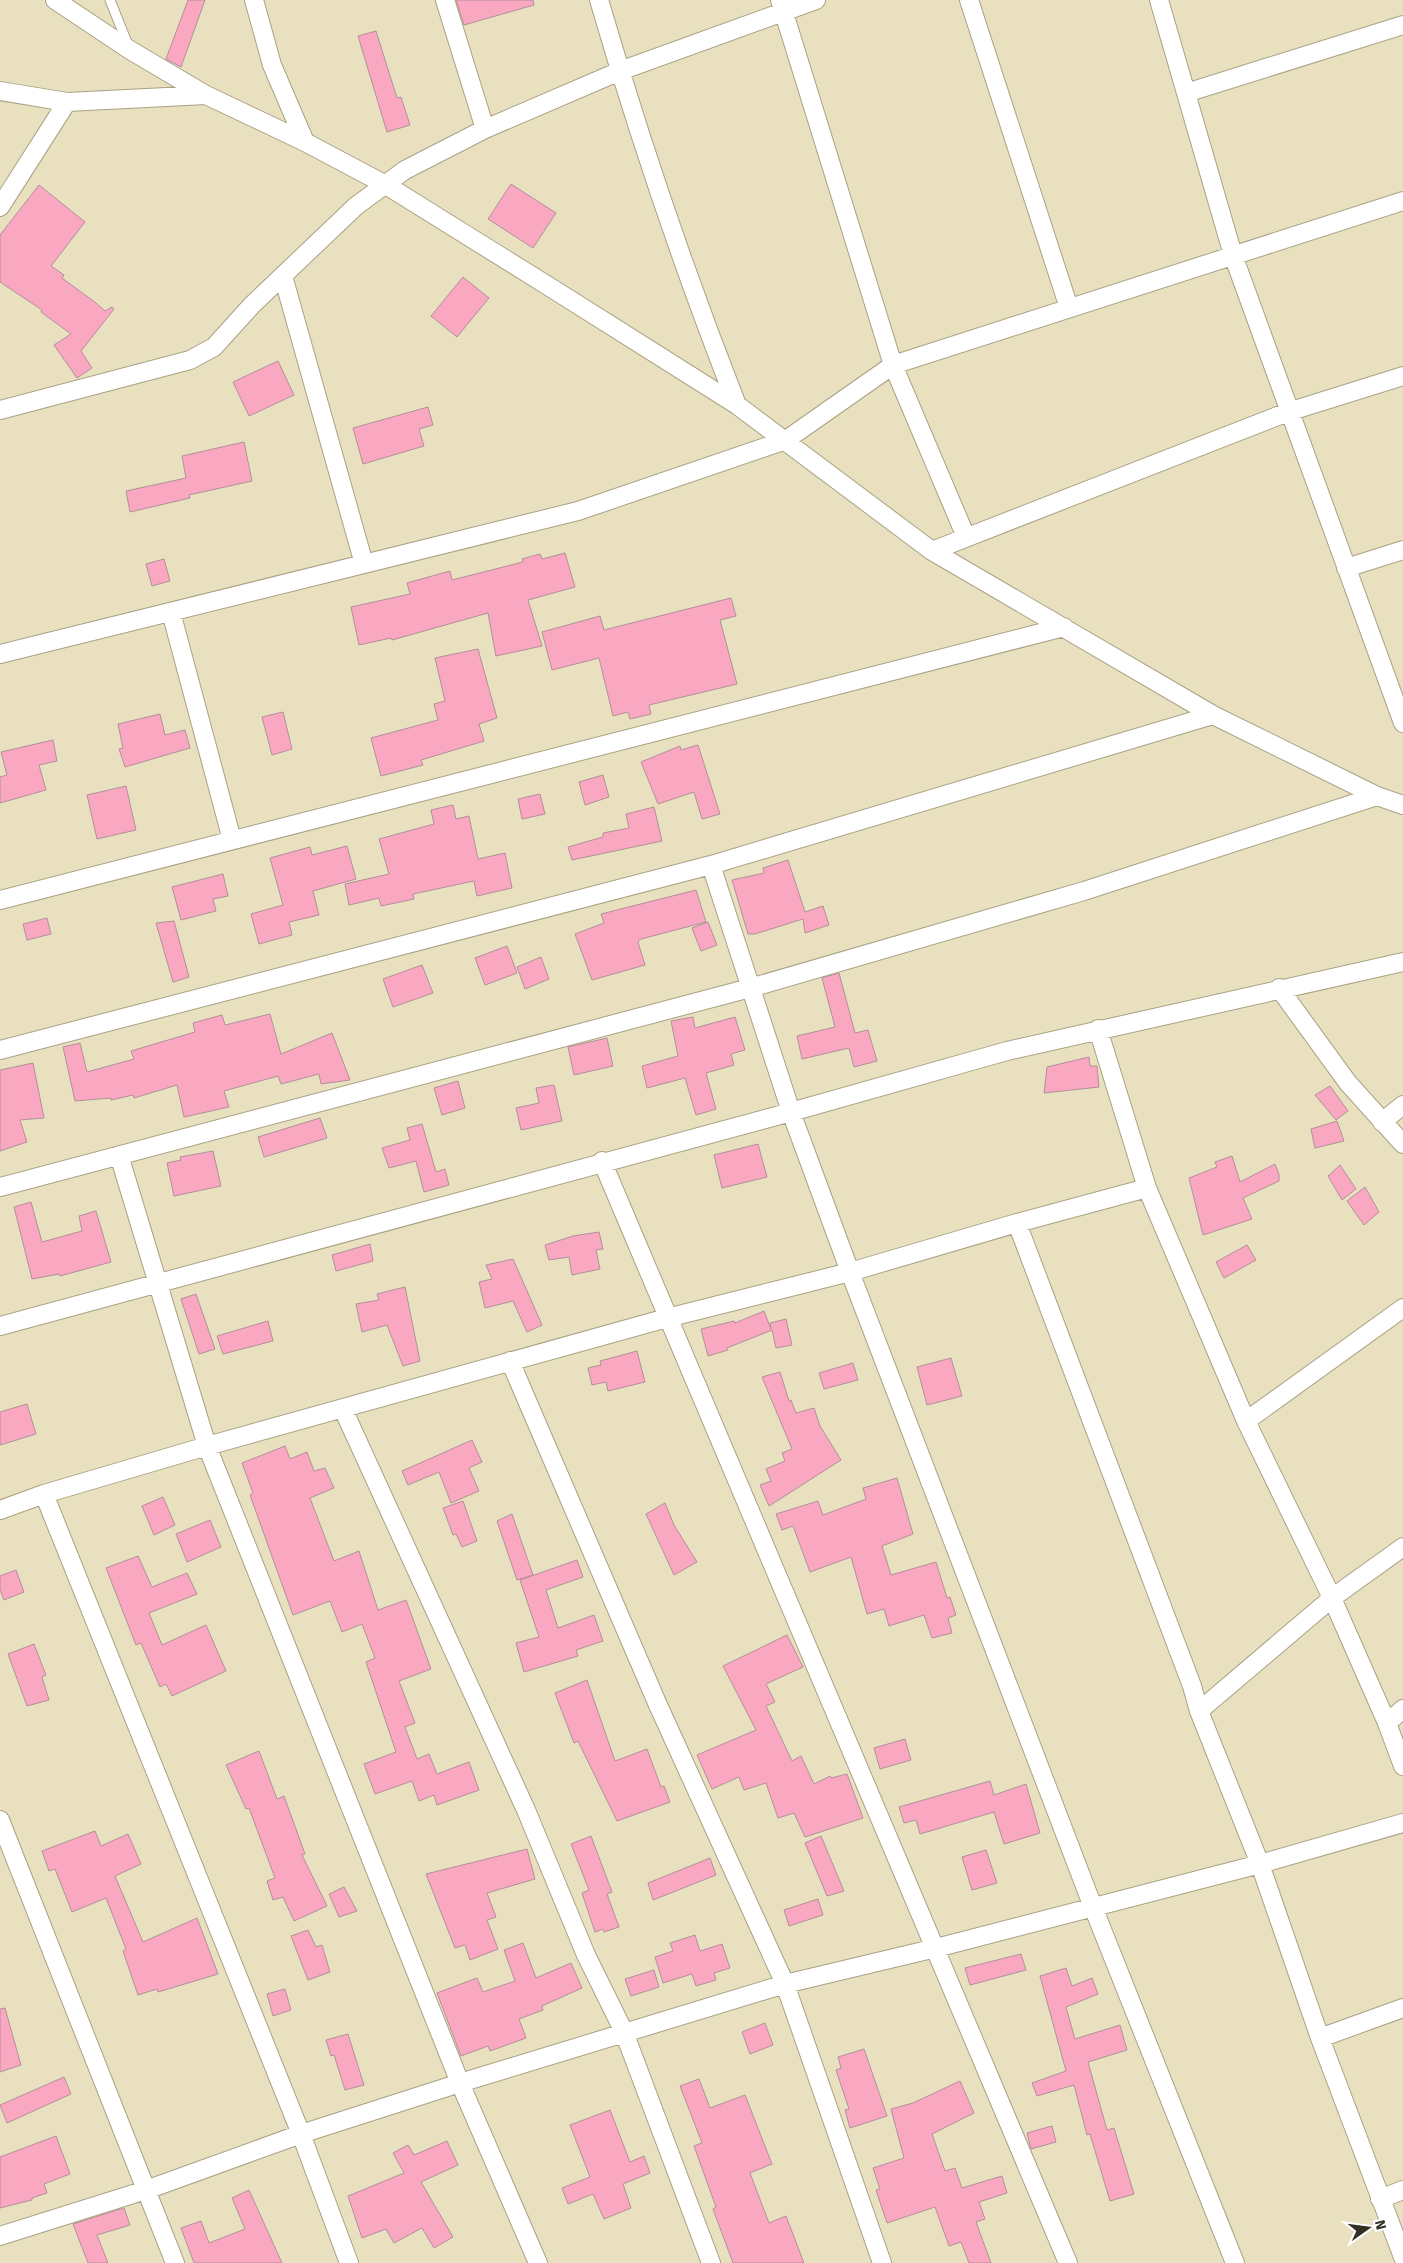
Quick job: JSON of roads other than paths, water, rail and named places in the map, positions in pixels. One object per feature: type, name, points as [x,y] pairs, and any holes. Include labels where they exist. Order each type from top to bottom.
[{"type":"street","points":[[55,0],[130,50],[206,95],[305,142],[386,185],[737,405],[932,551],[1212,715],[1377,796],[1403,805]]},
{"type":"street","points":[[254,0],[272,65],[305,142]]},
{"type":"street","points":[[445,0],[485,129]]},
{"type":"street","points":[[599,0],[620,71],[699,310],[737,405]]},
{"type":"street","points":[[0,410],[190,360],[214,347],[283,276],[356,206],[405,170],[485,129],[620,71],[782,6],[816,0]]},
{"type":"street","points":[[969,0],[1069,308]]},
{"type":"street","points":[[1159,0],[1233,254],[1288,412],[1403,722]]},
{"type":"street","points":[[782,6],[894,365],[966,538]]},
{"type":"street","points":[[1186,93],[1403,25]]},
{"type":"street","points":[[0,91],[67,102],[206,95]]},
{"type":"street","points":[[0,207],[67,102]]},
{"type":"street","points":[[0,654],[578,511],[786,440],[894,365],[1233,254],[1403,201]]},
{"type":"street","points":[[283,276],[364,564]]},
{"type":"street","points":[[932,551],[1288,412],[1403,376]]},
{"type":"street","points":[[1346,568],[1403,550]]},
{"type":"street","points":[[171,612],[232,840]]},
{"type":"street","points":[[0,900],[1064,627]]},
{"type":"street","points":[[0,1050],[711,865],[1212,715]]},
{"type":"street","points":[[0,1187],[750,988],[1084,891],[1377,796]]},
{"type":"street","points":[[711,865],[791,1112],[850,1272],[1093,1907],[1235,2263]]},
{"type":"street","points":[[0,1326],[602,1161],[791,1112],[1007,1051],[1279,988],[1403,962]]},
{"type":"street","points":[[1279,988],[1348,1083],[1403,1144]]},
{"type":"street","points":[[1098,1029],[1148,1188],[1246,1421],[1332,1598],[1387,1724],[1403,1766]]},
{"type":"street","points":[[1382,1122],[1403,1105]]},
{"type":"street","points":[[120,1155],[207,1446],[460,2083],[538,2263]]},
{"type":"street","points":[[602,1161],[1068,2263]]},
{"type":"street","points":[[0,1510],[44,1494],[207,1446],[343,1410],[510,1361],[667,1318],[850,1272],[1017,1223],[1148,1188]]},
{"type":"street","points":[[1017,1223],[1192,1686],[1199,1711],[1260,1864],[1320,2038],[1403,2257]]},
{"type":"street","points":[[1246,1421],[1403,1308]]},
{"type":"street","points":[[510,1361],[658,1705],[785,1984],[882,2263]]},
{"type":"street","points":[[343,1410],[522,1802],[586,1954],[624,2032],[710,2263]]},
{"type":"street","points":[[44,1494],[301,2134],[350,2263]]},
{"type":"street","points":[[1199,1711],[1332,1598],[1403,1547]]},
{"type":"street","points":[[1387,1724],[1403,1709]]},
{"type":"street","points":[[0,1820],[175,2263]]},
{"type":"street","points":[[0,2236],[146,2190],[301,2134],[624,2032],[785,1984],[936,1948],[1260,1864],[1403,1823]]},
{"type":"street","points":[[1320,2038],[1403,2008]]},
{"type":"street","points":[[1380,2199],[1403,2190]]},
{"type":"lane","points":[[110,0],[130,50]]}]
